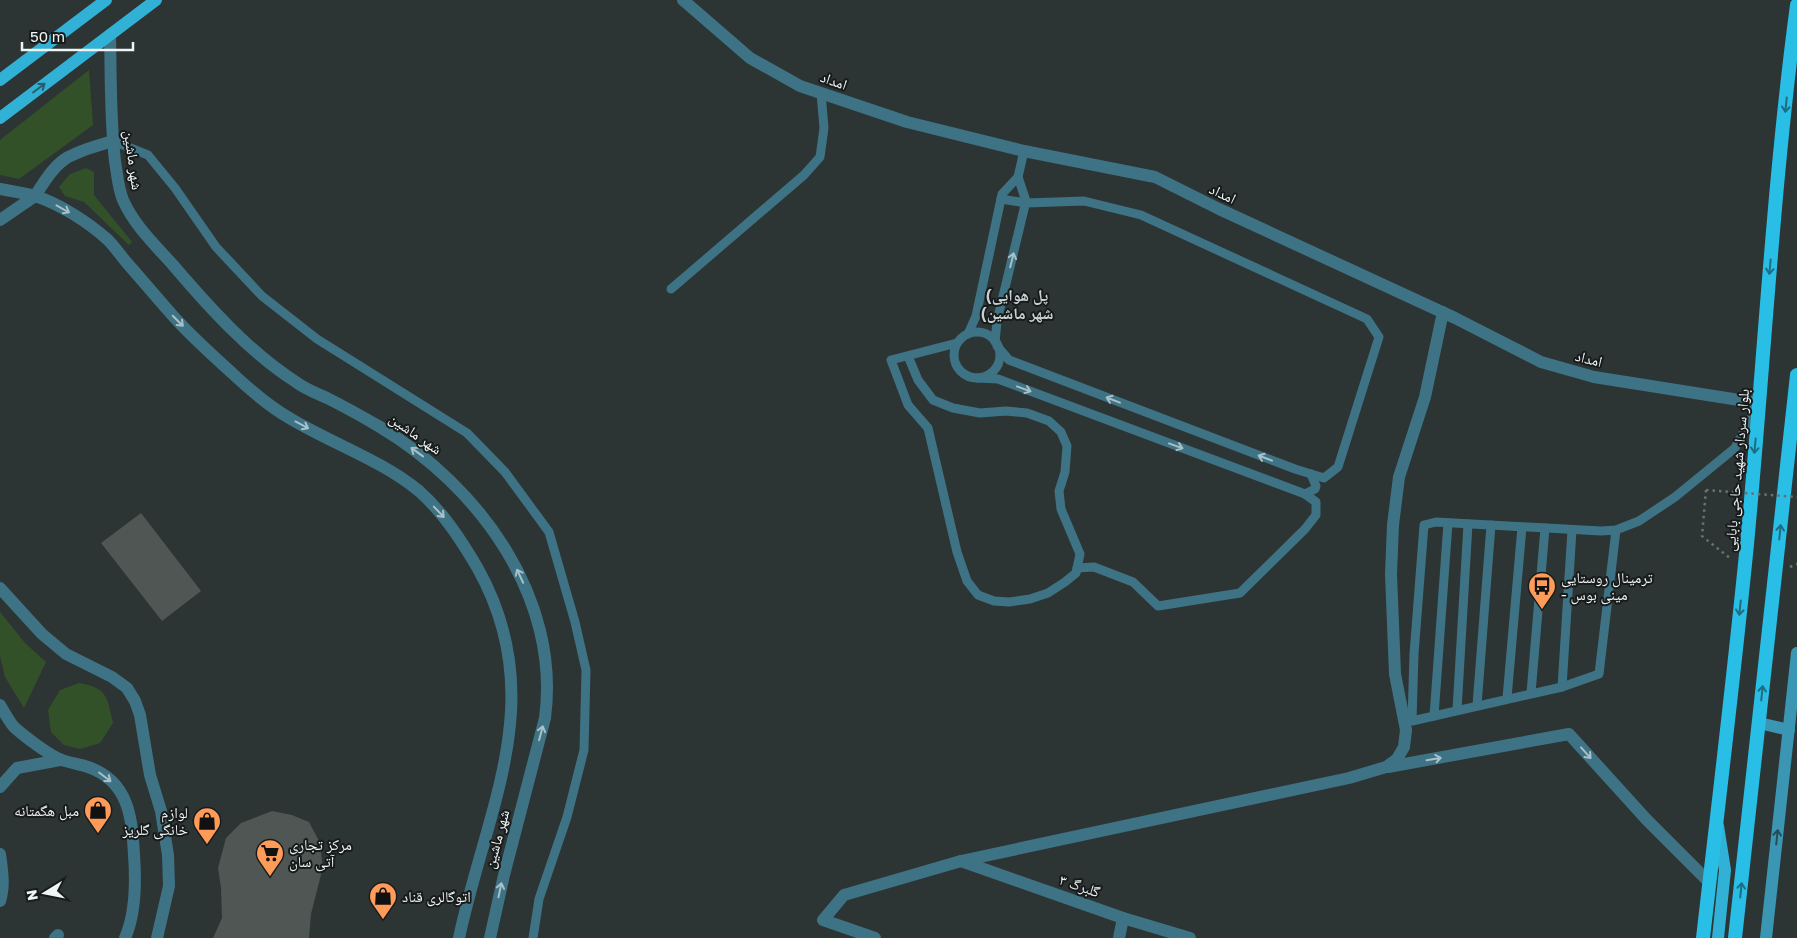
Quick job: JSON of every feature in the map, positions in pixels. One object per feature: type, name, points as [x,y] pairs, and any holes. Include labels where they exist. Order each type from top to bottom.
[{"type":"highway","name":"بلوار سردار شهید حاجی بابایی","points":[[1703,938],[1731,703],[1774,209],[1797,4]]},
{"type":"highway","points":[[1735,938],[1797,375]]},
{"type":"main road","points":[[0,80],[106,0]]},
{"type":"main road","points":[[0,118],[156,0]]},
{"type":"main road","points":[[1766,938],[1793,731],[1797,654]]},
{"type":"main road","points":[[1759,723],[1793,731]]},
{"type":"main road","points":[[1717,816],[1725,870],[1718,938]]},
{"type":"street","name":"امداد","points":[[683,0],[750,58],[800,86],[907,122],[1024,151],[1155,177],[1219,209],[1443,312],[1541,362],[1594,377],[1758,403]]},
{"type":"street","name":"شهر ماشین","points":[[110,35],[113,141],[122,198],[133,218],[189,284],[266,361],[296,383],[382,428],[449,478],[477,510],[519,573],[533,607],[543,640],[548,696],[545,718],[504,874],[490,938]]},
{"type":"street","points":[[0,220],[34,196],[48,176],[64,160],[113,141]]},
{"type":"street","name":"شهر ماشین","points":[[0,189],[34,196],[61,208],[108,240],[175,319],[234,376],[290,418],[380,466],[419,491],[446,520],[468,552],[490,592],[504,632],[510,668],[512,702],[505,766],[459,938]]},
{"type":"street","points":[[1386,768],[1397,759],[1404,747],[1406,730],[1395,674],[1391,574],[1393,524],[1399,477],[1425,397],[1443,312]]},
{"type":"street","points":[[0,588],[48,639],[66,654],[112,677],[127,688],[135,701],[140,715],[150,775],[161,812],[168,855],[169,886],[157,938]]},
{"type":"street","points":[[0,705],[13,726],[60,760],[89,767],[106,776],[120,791],[129,810],[136,881],[130,926],[125,938]]},
{"type":"street","points":[[874,938],[823,920],[844,895],[960,861],[1349,778],[1386,768],[1569,734],[1646,819],[1709,882]]},
{"type":"street","points":[[0,788],[17,768],[60,760]]},
{"type":"street","points":[[0,854],[2,895],[0,901]]},
{"type":"street","name":"گلبرگ ۳","points":[[960,861],[1123,918],[1190,938]]},
{"type":"street","points":[[1119,938],[1123,918]]},
{"type":"lane","points":[[671,289],[804,176],[820,157],[824,128],[821,93]]},
{"type":"lane","points":[[113,141],[148,155],[176,188],[216,247],[262,296],[317,339],[467,433],[505,472],[549,532],[575,622],[586,670],[584,750],[567,816],[540,899],[534,938]]},
{"type":"lane","points":[[977,378],[991,373],[996,367],[999,353],[996,344],[997,321],[1026,204],[1018,177],[1024,151]]},
{"type":"lane","points":[[968,334],[976,316],[1002,194],[1018,177]]},
{"type":"lane","points":[[908,356],[918,380],[934,400],[953,408],[980,413],[1006,410],[1027,413],[1049,421],[1061,432],[1067,446],[1065,472],[1060,491],[1061,509],[1080,554],[1076,573],[1048,593],[1030,599],[1009,602],[994,601],[978,595],[967,581],[958,552],[928,428],[908,405],[891,360],[957,343],[968,334],[975,332],[983,333],[990,337],[1009,360],[1311,474],[1324,478],[1338,467],[1379,337],[1367,319],[1141,215],[1084,201],[1026,204],[1001,199]]},
{"type":"lane","points":[[957,343],[954,356],[955,363],[964,374],[977,378],[998,379],[1306,494],[1316,502],[1316,514],[1305,529],[1240,593],[1158,606],[1133,582],[1094,567],[1077,568]]},
{"type":"lane","points":[[1616,530],[1599,674],[1562,687],[1506,698],[1412,721],[1414,644],[1424,525],[1448,522],[1572,530],[1616,530],[1639,521],[1675,497],[1735,448],[1758,403]]},
{"type":"lane","points":[[1306,494],[1315,489],[1316,486],[1311,474]]},
{"type":"lane","points":[[1434,716],[1448,522]]},
{"type":"lane","points":[[1457,710],[1468,524]]},
{"type":"lane","points":[[1478,706],[1491,525]]},
{"type":"lane","points":[[1506,698],[1522,527]]},
{"type":"lane","points":[[1531,693],[1545,528]]},
{"type":"lane","points":[[1562,687],[1572,530]]},
{"type":"path","points":[[1744,569],[1702,536],[1706,490],[1797,497]]},
{"type":"green space","points":[[89,70],[93,125],[19,179],[0,175],[0,140]]},
{"type":"green space","points":[[86,168],[94,172],[94,195],[132,242],[129,245],[84,202],[65,196],[59,187],[70,174]]},
{"type":"green space","points":[[0,612],[25,643],[46,662],[24,708],[5,677],[0,656]]},
{"type":"green space","points":[[79,683],[96,688],[105,695],[113,723],[100,743],[80,749],[64,745],[51,732],[48,710],[60,690]]},
{"type":"building","points":[[141,513],[201,591],[162,621],[101,543]]},
{"type":"building","name":"مرکز تجاری آتی سان","points":[[272,811],[292,815],[309,822],[319,841],[323,867],[311,914],[309,938],[213,938],[222,918],[218,868],[226,838],[241,823]]},
{"type":"place","name":"ترمینال روستایی - مینی بوس","points":[[1542,610]]},
{"type":"place","name":"مبل هگمتانه","points":[[98,834]]},
{"type":"place","name":"لوازم خانگی گلریز","points":[[207,845]]},
{"type":"place","name":"مرکز تجاری آتی سان","points":[[270,877]]},
{"type":"place","name":"اتوگالری قناد","points":[[383,920]]},
{"type":"district","name":"(پل هوایی (شهر ماشین","points":[[1017,304]]}]
